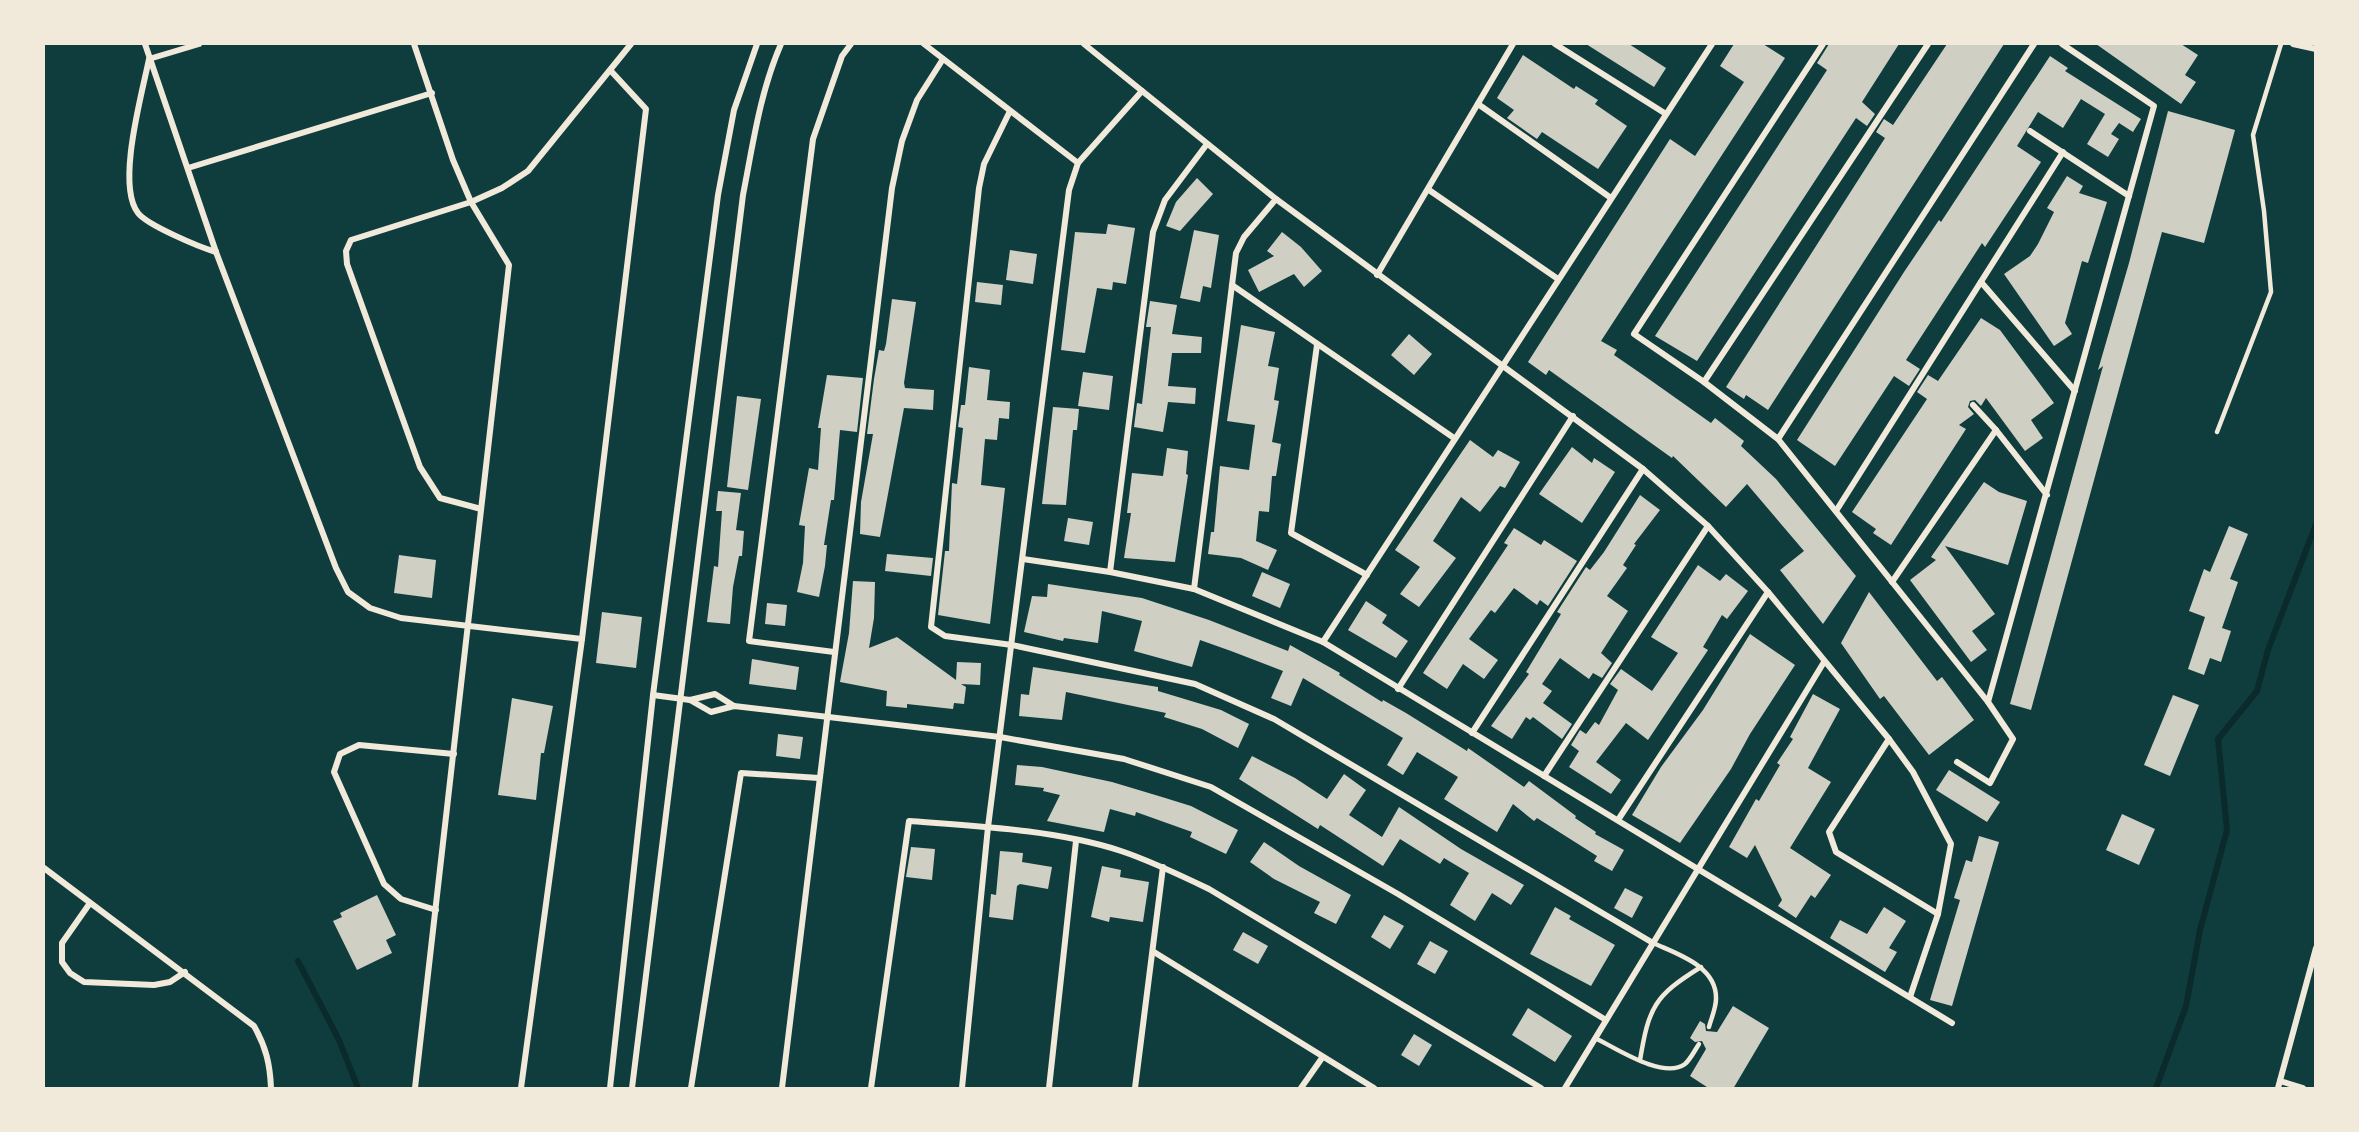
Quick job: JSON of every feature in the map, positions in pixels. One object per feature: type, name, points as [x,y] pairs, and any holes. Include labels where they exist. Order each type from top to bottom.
[{"type":"street","points":[[145,44],[216,252],[336,568],[348,592],[370,608],[401,618],[582,639]]},
{"type":"street","points":[[149,59],[199,44]]},
{"type":"street","points":[[414,44],[453,159],[471,201],[509,264],[415,1089]]},
{"type":"street","points":[[481,509],[440,498],[420,467],[347,264],[346,251],[351,240],[471,201],[502,188],[528,171],[631,44]]},
{"type":"street","points":[[610,1089],[652,695],[718,195],[734,110],[757,44]]},
{"type":"street","points":[[632,1089],[743,195],[759,113],[781,44]]},
{"type":"street","points":[[834,652],[749,642],[813,139],[842,56],[851,44]]},
{"type":"street","points":[[924,44],[1078,163]]},
{"type":"street","points":[[1084,44],[1276,200],[1377,276],[1574,416],[1643,469],[1708,526],[1768,592],[1889,739],[1913,772],[1951,844],[1938,915],[1910,997]]},
{"type":"street","points":[[1377,276],[1513,44]]},
{"type":"street","points":[[1555,44],[1665,114]]},
{"type":"street","points":[[1323,642],[1712,44]]},
{"type":"street","points":[[1823,44],[1634,334],[1704,382],[1778,439],[1988,702],[2013,739],[1990,783],[1957,762]]},
{"type":"street","points":[[1704,382],[1928,44]]},
{"type":"street","points":[[1778,439],[2034,44]]},
{"type":"street","points":[[1988,702],[2154,106],[2062,44]]},
{"type":"street","points":[[2292,44],[2316,49]]},
{"type":"street","points":[[149,59],[130,155],[129,197],[138,214],[164,230],[216,252]]},
{"type":"street","points":[[782,1089],[892,188],[902,141],[917,100],[943,59]]},
{"type":"street","points":[[521,1089],[582,639],[646,109],[611,71]]},
{"type":"street","points":[[962,1089],[988,827],[1069,190],[1078,163],[1142,91]]},
{"type":"street","points":[[188,168],[432,93]]},
{"type":"street","points":[[1478,104],[1611,198]]},
{"type":"street","points":[[1010,111],[984,164],[980,188],[931,627],[945,636],[1012,645],[1195,684],[1274,719],[1653,943]]},
{"type":"street","points":[[2030,131],[2129,196]]},
{"type":"street","points":[[1110,572],[1153,232],[1165,200],[1206,144]]},
{"type":"street","points":[[1836,511],[2063,152]]},
{"type":"street","points":[[1429,190],[1558,279]]},
{"type":"street","points":[[1194,589],[1236,253],[1244,237],[1276,200]]},
{"type":"street","points":[[1981,282],[2075,391]]},
{"type":"street","points":[[1232,285],[1454,438]]},
{"type":"street","points":[[1317,345],[1292,533],[1367,575]]},
{"type":"street","points":[[1973,405],[1996,430],[2047,495]]},
{"type":"street","points":[[1398,690],[1574,416]]},
{"type":"street","points":[[1892,582],[1996,430]]},
{"type":"street","points":[[1472,733],[1643,469]]},
{"type":"street","points":[[1544,776],[1708,526]]},
{"type":"street","points":[[1023,560],[1110,572],[1194,589],[1323,642],[1398,690],[1618,820],[1952,1023]]},
{"type":"street","points":[[1618,820],[1768,592]]},
{"type":"street","points":[[1565,1089],[1824,662]]},
{"type":"street","points":[[652,695],[690,700],[716,694],[734,706]]},
{"type":"street","points":[[690,700],[711,712],[734,706],[1000,737],[1124,759],[1211,787],[1398,894],[1606,1020]]},
{"type":"street","points":[[1889,739],[1829,832],[1836,852],[1938,915]]},
{"type":"street","points":[[436,910],[401,899],[384,884],[334,772],[340,754],[359,745],[454,754]]},
{"type":"street","points":[[691,1089],[741,773],[819,778]]},
{"type":"street","points":[[871,1089],[909,820],[988,827],[1076,841],[1119,850],[1163,867],[1209,889],[1541,1089]]},
{"type":"street","points":[[1049,1089],[1076,841]]},
{"type":"street","points":[[1135,1089],[1163,867]]},
{"type":"street","points":[[44,868],[254,1026],[264,1043],[270,1066],[271,1089]]},
{"type":"street","points":[[90,903],[62,943],[62,962],[70,973],[84,982],[154,985],[170,982],[185,972]]},
{"type":"street","points":[[2303,1089],[2279,1085],[2316,948]]},
{"type":"street","points":[[1154,952],[1374,1089]]},
{"type":"street","points":[[1301,1089],[1322,1058]]},
{"type":"lane","points":[[2217,432],[2271,292],[2264,211],[2253,135],[2281,44]]},
{"type":"lane","points":[[1653,943],[1701,967],[1712,981],[1716,999],[1709,1027]]},
{"type":"lane","points":[[1640,1060],[1646,1024],[1653,1007],[1678,981],[1701,967]]},
{"type":"lane","points":[[1595,1038],[1653,1066],[1670,1069],[1685,1064],[1699,1044]]},
{"type":"building","points":[[1586,44],[1629,44],[1666,68],[1654,87]]},
{"type":"building","points":[[1734,44],[1763,44],[1785,58],[1601,341],[1617,350],[1614,355],[1711,423],[1715,418],[1744,441],[1741,446],[1776,479],[1856,576],[1823,624],[1780,570],[1804,551],[1747,484],[1726,507],[1673,456],[1672,458],[1549,370],[1546,375],[1528,362],[1670,139],[1695,156],[1744,82],[1720,66]]},
{"type":"building","points":[[1829,44],[1899,44],[1862,102],[1875,114],[1867,126],[1856,118],[1697,361],[1655,336],[1827,70],[1817,63]]},
{"type":"building","points":[[1947,44],[2004,44],[1768,410],[1746,395],[1744,399],[1726,387],[1885,138],[1876,132],[1884,119],[1893,125]]},
{"type":"building","points":[[2096,44],[2181,44],[2198,55],[2185,75],[2196,82],[2181,104]]},
{"type":"building","points":[[1523,55],[1574,89],[1576,86],[1598,100],[1595,104],[1627,126],[1598,169],[1542,132],[1537,139],[1507,118],[1514,110],[1497,98]]},
{"type":"building","points":[[2050,56],[2068,68],[2065,71],[2141,119],[2133,132],[2119,123],[2111,134],[2119,139],[2108,157],[2087,144],[2105,114],[2081,99],[2063,128],[2038,112],[2017,146],[2041,162],[1985,247],[1982,243],[1906,360],[1920,369],[1909,386],[1894,376],[1835,466],[1797,440],[1904,272],[1939,220],[1941,222]]},
{"type":"building","points":[[2168,111],[2235,130],[2204,243],[2162,232],[2031,710],[2010,704],[2103,366],[2098,370],[2129,263]]},
{"type":"building","points":[[2067,176],[2083,186],[2079,193],[2107,202],[2088,263],[2082,261],[2065,323],[2072,334],[2054,346],[2004,274],[2030,256],[2038,244],[2054,212],[2047,208]]},
{"type":"building","points":[[1197,178],[1213,194],[1180,231],[1166,226],[1176,202]]},
{"type":"building","points":[[1108,224],[1135,228],[1126,284],[1113,282],[1112,290],[1097,288],[1085,353],[1061,350],[1075,232],[1106,234]]},
{"type":"building","points":[[1194,230],[1219,235],[1211,288],[1203,286],[1200,302],[1180,298]]},
{"type":"building","points":[[1282,232],[1301,247],[1322,271],[1304,287],[1294,274],[1259,292],[1248,270],[1274,256],[1267,251]]},
{"type":"building","points":[[1010,250],[1037,254],[1033,284],[1006,280]]},
{"type":"building","points":[[977,282],[1003,285],[1001,305],[975,302]]},
{"type":"building","points":[[892,299],[916,302],[904,383],[905,388],[934,390],[933,410],[904,408],[880,537],[860,534],[861,502],[873,434],[867,434],[874,379],[879,350],[884,351],[886,344]]},
{"type":"building","points":[[1150,301],[1177,305],[1172,334],[1202,337],[1201,353],[1172,353],[1168,386],[1196,388],[1195,404],[1168,402],[1163,432],[1134,427],[1137,403],[1142,404],[1151,327],[1146,327]]},
{"type":"building","points":[[1981,318],[2000,330],[2054,403],[2031,420],[2043,438],[2025,451],[1986,398],[1981,406],[1975,400],[1970,401],[1968,407],[1974,414],[1959,425],[1966,429],[1891,545],[1873,533],[1876,529],[1852,512],[1927,399],[1917,392],[1928,375],[1938,381]]},
{"type":"building","points":[[1241,325],[1275,332],[1268,366],[1279,368],[1274,400],[1279,401],[1272,442],[1281,444],[1276,476],[1272,476],[1269,512],[1259,511],[1256,541],[1277,550],[1268,570],[1241,558],[1208,554],[1211,532],[1214,532],[1220,466],[1249,470],[1255,425],[1227,421]]},
{"type":"building","points":[[1409,334],[1432,354],[1414,375],[1391,355]]},
{"type":"building","points":[[969,367],[990,370],[987,400],[1010,402],[1009,419],[999,418],[997,440],[985,439],[981,485],[1005,488],[990,624],[938,615],[945,551],[949,551],[952,483],[957,484],[963,428],[958,427],[961,405],[965,405]]},
{"type":"building","points":[[1083,372],[1113,376],[1109,410],[1078,406]]},
{"type":"building","points":[[827,375],[863,378],[857,432],[840,430],[834,500],[831,500],[824,545],[827,545],[825,566],[819,597],[797,592],[803,563],[805,526],[799,525],[809,468],[818,470],[821,428],[818,428]]},
{"type":"building","points":[[737,396],[761,399],[748,490],[727,487]]},
{"type":"building","points":[[1053,407],[1079,409],[1077,430],[1073,430],[1066,505],[1042,504]]},
{"type":"building","points":[[1470,440],[1493,457],[1498,450],[1520,462],[1505,488],[1500,486],[1480,512],[1461,497],[1433,541],[1456,558],[1419,607],[1400,594],[1420,567],[1395,550]]},
{"type":"building","points":[[1572,447],[1592,463],[1594,458],[1615,472],[1582,523],[1539,494]]},
{"type":"building","points":[[1167,448],[1188,451],[1186,474],[1188,475],[1175,562],[1124,558],[1131,513],[1127,513],[1132,473],[1163,476]]},
{"type":"building","points":[[1984,482],[1999,492],[2027,501],[2008,565],[1945,546],[1995,614],[1972,631],[1987,650],[1971,662],[1910,580],[1936,560],[1931,557]]},
{"type":"building","points":[[718,491],[741,493],[736,530],[744,531],[742,556],[739,556],[733,587],[730,624],[707,622],[714,566],[718,567],[722,511],[716,511]]},
{"type":"building","points":[[1640,495],[1660,510],[1634,544],[1636,545],[1623,565],[1627,568],[1607,596],[1628,611],[1601,653],[1612,663],[1602,678],[1593,673],[1589,679],[1560,658],[1542,684],[1552,691],[1543,703],[1572,724],[1562,739],[1533,717],[1530,720],[1526,717],[1512,739],[1491,726],[1529,674],[1526,672],[1561,614],[1557,612],[1586,567],[1590,570],[1604,552]]},
{"type":"building","points":[[1068,518],[1093,522],[1089,545],[1064,541]]},
{"type":"building","points":[[2229,526],[2248,534],[2230,579],[2238,582],[2222,628],[2231,631],[2221,662],[2210,658],[2204,675],[2188,669],[2205,617],[2189,611],[2204,569],[2210,572]]},
{"type":"building","points":[[1514,528],[1541,545],[1544,540],[1577,561],[1548,606],[1540,600],[1537,605],[1514,588],[1495,613],[1491,610],[1469,639],[1498,660],[1484,679],[1463,664],[1447,689],[1423,673],[1508,545],[1504,543]]},
{"type":"building","points":[[887,554],[933,558],[931,576],[885,571]]},
{"type":"building","points":[[399,555],[436,560],[432,598],[394,593]]},
{"type":"building","points":[[1698,565],[1720,581],[1726,574],[1748,591],[1727,619],[1722,615],[1703,647],[1708,650],[1648,740],[1626,723],[1596,762],[1621,780],[1611,794],[1569,767],[1579,751],[1571,745],[1580,730],[1586,734],[1595,722],[1599,725],[1618,690],[1610,684],[1621,669],[1652,691],[1678,653],[1651,637]]},
{"type":"building","points":[[1262,572],[1290,584],[1280,608],[1252,596]]},
{"type":"building","points":[[853,581],[875,582],[874,618],[869,648],[897,637],[956,680],[957,662],[981,663],[980,685],[961,684],[966,687],[964,704],[954,703],[953,709],[907,704],[907,708],[886,706],[887,691],[840,682],[849,633]]},
{"type":"building","points":[[1048,584],[1142,598],[1209,620],[1288,651],[1290,645],[1340,673],[1339,675],[1382,702],[1383,700],[1406,713],[1467,751],[1468,748],[1524,787],[1529,781],[1596,832],[1595,834],[1624,850],[1612,871],[1594,861],[1597,856],[1537,818],[1534,821],[1513,804],[1497,832],[1444,799],[1458,777],[1417,752],[1403,775],[1387,765],[1403,738],[1303,678],[1291,706],[1271,698],[1283,671],[1231,651],[1200,640],[1192,667],[1134,651],[1142,621],[1102,611],[1098,643],[1064,638],[1063,641],[1024,632],[1032,596],[1047,597]]},
{"type":"building","points":[[1869,592],[1937,681],[1942,677],[1974,720],[1929,755],[1884,696],[1880,699],[1841,643]]},
{"type":"building","points":[[1366,601],[1387,615],[1382,623],[1408,641],[1396,658],[1348,630]]},
{"type":"building","points":[[767,603],[787,605],[785,626],[765,624]]},
{"type":"building","points":[[602,612],[642,617],[636,668],[596,663]]},
{"type":"building","points":[[1750,634],[1795,665],[1750,734],[1731,769],[1680,843],[1632,815],[1661,767],[1703,710]]},
{"type":"building","points":[[752,659],[799,667],[796,690],[749,684]]},
{"type":"building","points":[[1033,667],[1158,687],[1158,691],[1221,710],[1249,724],[1238,748],[1202,729],[1164,717],[1166,713],[1066,692],[1062,720],[1019,716],[1021,694],[1029,695]]},
{"type":"building","points":[[1813,694],[1840,709],[1808,768],[1831,782],[1790,848],[1831,875],[1815,898],[1811,895],[1796,918],[1778,906],[1782,900],[1755,845],[1747,858],[1729,847],[1756,799],[1759,801],[1780,765],[1777,763],[1793,739],[1790,737]]},
{"type":"building","points":[[2173,695],[2199,705],[2170,776],[2144,765]]},
{"type":"building","points":[[512,698],[553,706],[544,753],[541,753],[536,800],[498,795]]},
{"type":"building","points":[[778,734],[803,737],[800,759],[776,756]]},
{"type":"building","points":[[1252,756],[1295,778],[1327,799],[1344,774],[1366,790],[1349,815],[1382,837],[1399,807],[1461,849],[1524,885],[1511,905],[1492,893],[1475,921],[1450,905],[1469,873],[1444,858],[1440,864],[1400,839],[1383,866],[1320,825],[1318,829],[1239,779]]},
{"type":"building","points":[[1017,765],[1042,767],[1112,782],[1191,806],[1238,830],[1226,854],[1190,837],[1192,832],[1136,812],[1135,816],[1110,809],[1104,832],[1047,821],[1060,795],[1043,791],[1044,788],[1015,785]]},
{"type":"building","points":[[1949,770],[2000,802],[1987,822],[1936,790]]},
{"type":"building","points":[[2122,814],[2155,829],[2139,865],[2106,850]]},
{"type":"building","points":[[1979,836],[1999,842],[1952,1006],[1930,1000],[1960,900],[1954,898],[1966,860],[1972,862]]},
{"type":"building","points":[[1264,842],[1299,866],[1351,895],[1336,924],[1314,913],[1320,902],[1274,879],[1250,862]]},
{"type":"building","points":[[911,847],[935,849],[932,880],[906,877]]},
{"type":"building","points":[[1000,851],[1023,853],[1022,862],[1052,867],[1048,889],[1020,884],[1017,886],[1013,920],[989,917],[991,894],[996,895]]},
{"type":"building","points":[[1102,866],[1121,870],[1120,877],[1149,882],[1143,922],[1110,917],[1109,922],[1091,917]]},
{"type":"building","points":[[1625,888],[1643,897],[1632,918],[1614,908]]},
{"type":"building","points":[[377,895],[396,935],[386,940],[392,953],[357,970],[333,921],[342,917],[340,913]]},
{"type":"building","points":[[1555,907],[1571,916],[1569,919],[1615,945],[1591,986],[1530,954]]},
{"type":"building","points":[[1884,907],[1906,921],[1889,948],[1897,952],[1885,972],[1830,938],[1840,920],[1867,934]]},
{"type":"building","points":[[1384,915],[1404,926],[1390,949],[1371,937]]},
{"type":"building","points":[[1243,932],[1268,946],[1258,964],[1233,950]]},
{"type":"building","points":[[1430,941],[1448,951],[1435,974],[1417,964]]},
{"type":"building","points":[[1733,1006],[1769,1028],[1733,1089],[1710,1089],[1690,1076],[1706,1049],[1702,1041],[1695,1042],[1690,1038],[1700,1021],[1705,1024],[1706,1031],[1717,1032]]},
{"type":"building","points":[[1528,1008],[1572,1036],[1555,1062],[1512,1035]]},
{"type":"building","points":[[1414,1034],[1432,1045],[1419,1066],[1401,1055]]},
{"type":"waterway","points":[[2156,1088],[2186,1006],[2200,930],[2227,830],[2218,739],[2257,691],[2268,650],[2316,524]]},
{"type":"waterway","points":[[298,961],[339,1040],[358,1088]]}]
